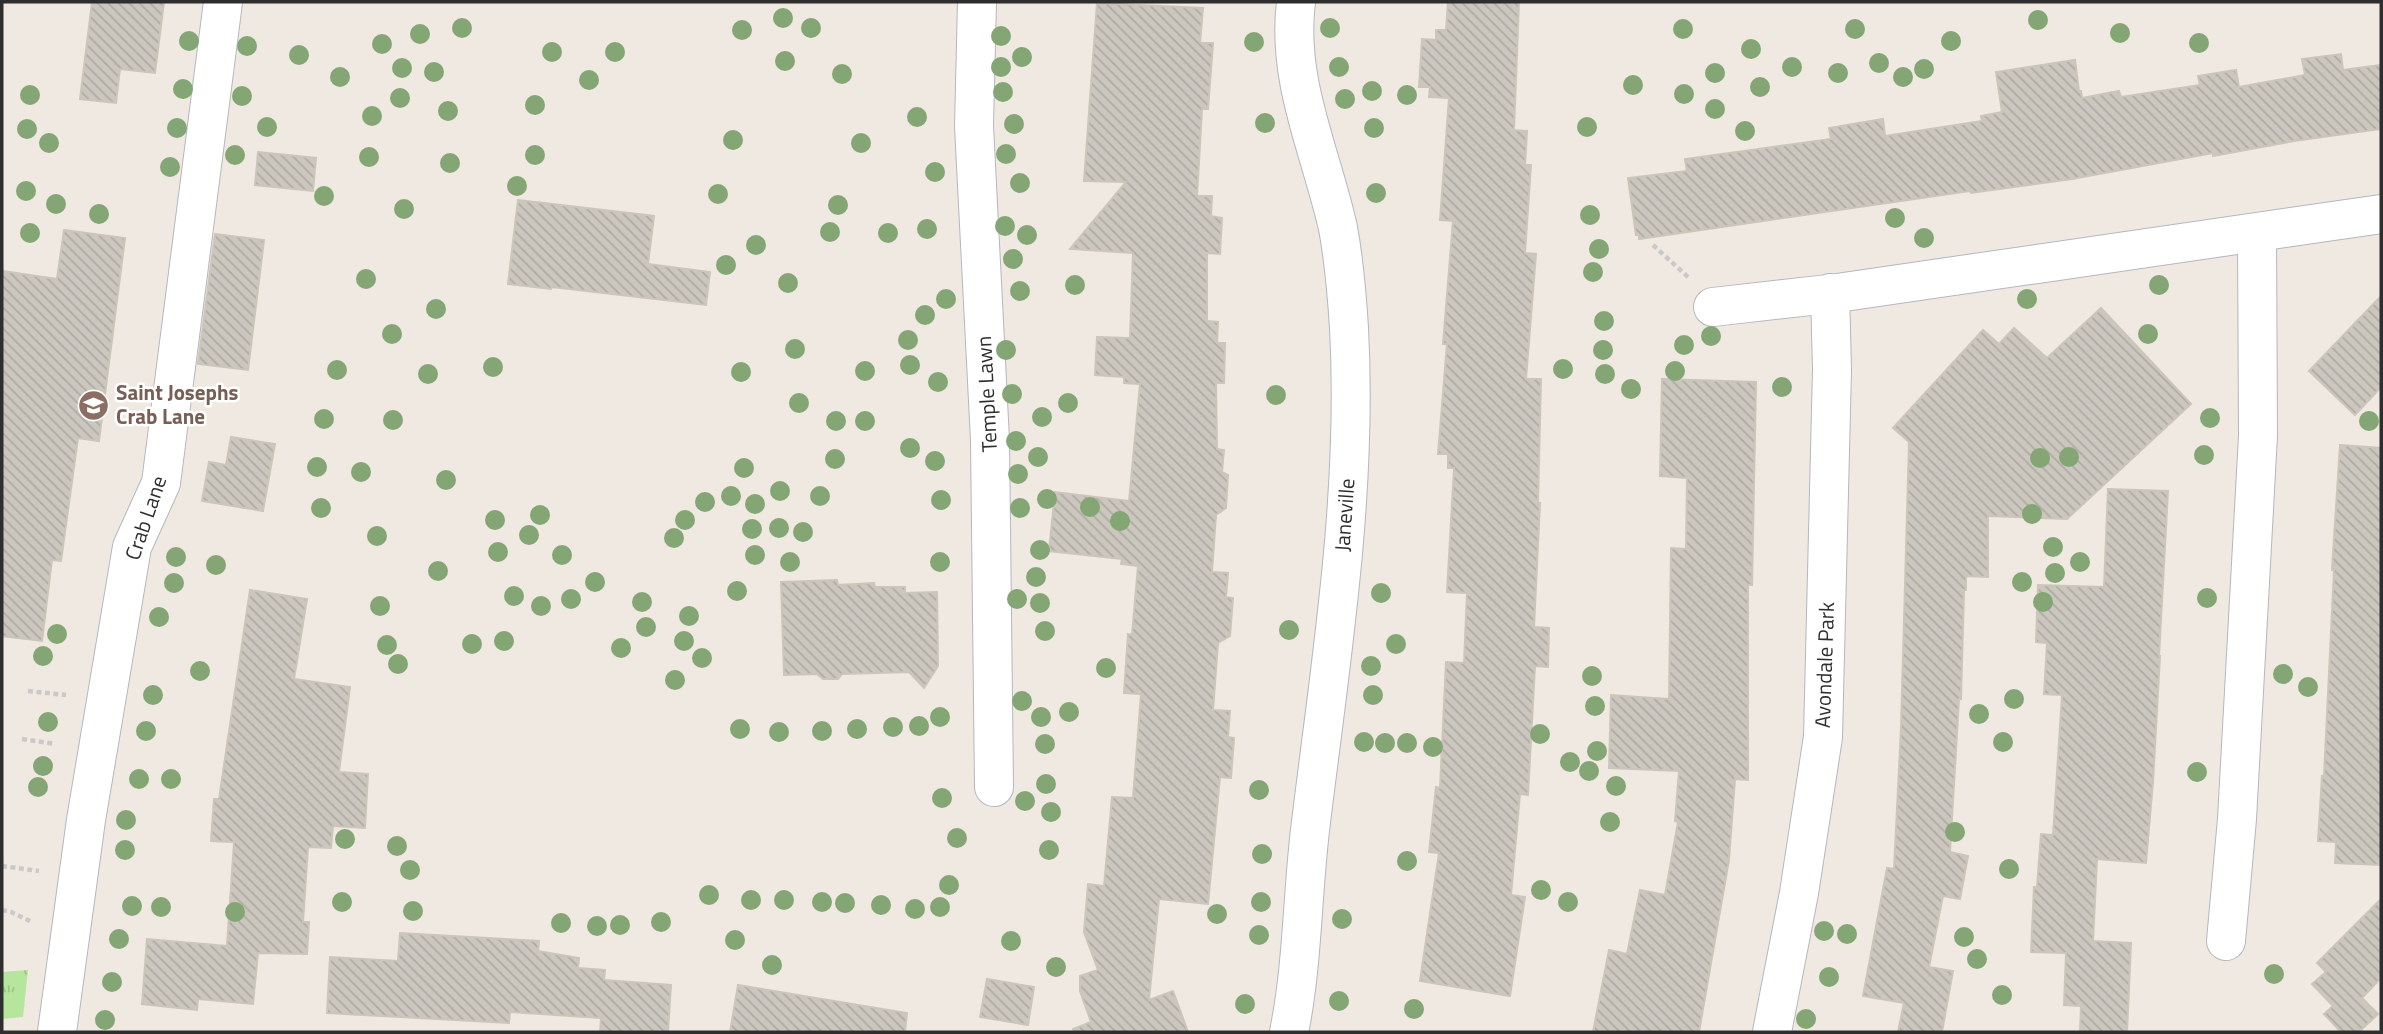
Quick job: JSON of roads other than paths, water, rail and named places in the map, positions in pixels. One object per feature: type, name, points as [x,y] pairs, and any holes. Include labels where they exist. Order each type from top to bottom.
[{"type":"street","name":"Crab Lane","points":[[57,1032],[86,820],[132,547],[161,483],[223,2]]},
{"type":"street","name":"Temple Lawn","points":[[977,2],[974,126],[990,440],[994,787]]},
{"type":"street","name":"Janeville","points":[[1289,1032],[1341,573],[1351,420],[1349,327],[1338,230],[1306,113],[1294,56],[1296,2]]},
{"type":"street","points":[[1703,295],[1830,293],[2381,214]]},
{"type":"street","points":[[2226,941],[2237,819],[2258,436],[2257,232]]},
{"type":"street","name":"Avondale Park","points":[[1772,1032],[1799,893],[1823,737],[1832,369],[1830,293]]},
{"type":"place","name":"Saint Josephs Crab Lane","points":[[93,405]]}]
